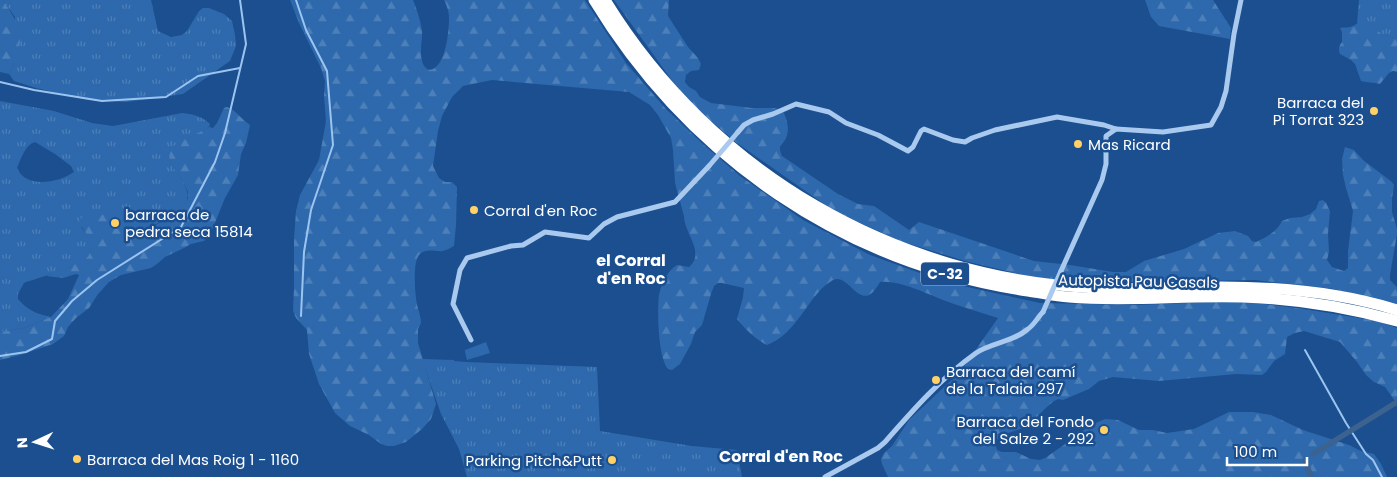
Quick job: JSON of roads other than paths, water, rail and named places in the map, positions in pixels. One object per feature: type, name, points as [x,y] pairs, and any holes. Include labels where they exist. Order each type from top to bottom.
[{"type":"highway","name":"Autopista Pau Casals","points":[[594,0],[624,48],[662,94],[702,135],[748,173],[795,206],[852,238],[911,263],[957,278],[1005,288],[1068,297],[1233,297],[1280,299],[1332,306],[1397,321]]},
{"type":"highway","name":"Autopista Pau Casals","points":[[606,0],[635,45],[653,68],[688,107],[716,134],[758,169],[800,198],[858,230],[890,243],[967,269],[1012,279],[1061,286],[1281,289],[1336,296],[1397,310]]},
{"type":"street","points":[[471,340],[453,304],[460,270],[467,258],[511,246],[523,245],[545,232],[589,238],[604,224],[616,217],[675,202],[744,125],[796,104],[829,112],[908,151],[913,147],[921,130],[924,129],[965,142],[995,130],[1057,116],[1116,129],[1163,132],[1212,124],[1221,107],[1226,90],[1241,0]]},
{"type":"street","points":[[825,477],[878,448],[925,397],[975,354],[1028,330],[1042,312],[1102,180],[1106,164],[1106,136],[1116,129]]},
{"type":"waterway","points":[[0,356],[26,352],[52,339],[55,321],[72,301],[97,280],[181,227],[215,162],[225,133],[246,44],[240,0]]},
{"type":"waterway","points":[[296,0],[306,30],[327,71],[333,145],[311,210],[304,252],[301,316]]},
{"type":"waterway","points":[[0,82],[34,90],[102,101],[166,97],[198,76],[240,68]]},
{"type":"waterway","points":[[1305,350],[1346,423],[1366,454],[1373,460],[1382,477]]},
{"type":"waterway","points":[[1313,454],[1397,402]]},
{"type":"waterway","points":[[1305,460],[1311,477]]},
{"type":"place","name":"Barraca del Pi Torrat 323","points":[[1374,111]]},
{"type":"place","name":"Mas Ricard","points":[[1078,144]]},
{"type":"place","name":"Corral d'en Roc","points":[[474,210]]},
{"type":"place","name":"barraca de pedra seca 15814","points":[[115,223]]},
{"type":"place","name":"Barraca del camí de la Talaia 297","points":[[936,380]]},
{"type":"place","name":"Barraca del Fondo del Salze 2 - 292","points":[[1104,430]]},
{"type":"place","name":"Barraca del Mas Roig 1 - 1160","points":[[77,459]]},
{"type":"place","name":"Parking Pitch&Putt","points":[[612,460]]},
{"type":"district","name":"el Corral d'en Roc","points":[[631,269]]},
{"type":"district","name":"Corral d'en Roc","points":[[781,456]]}]
